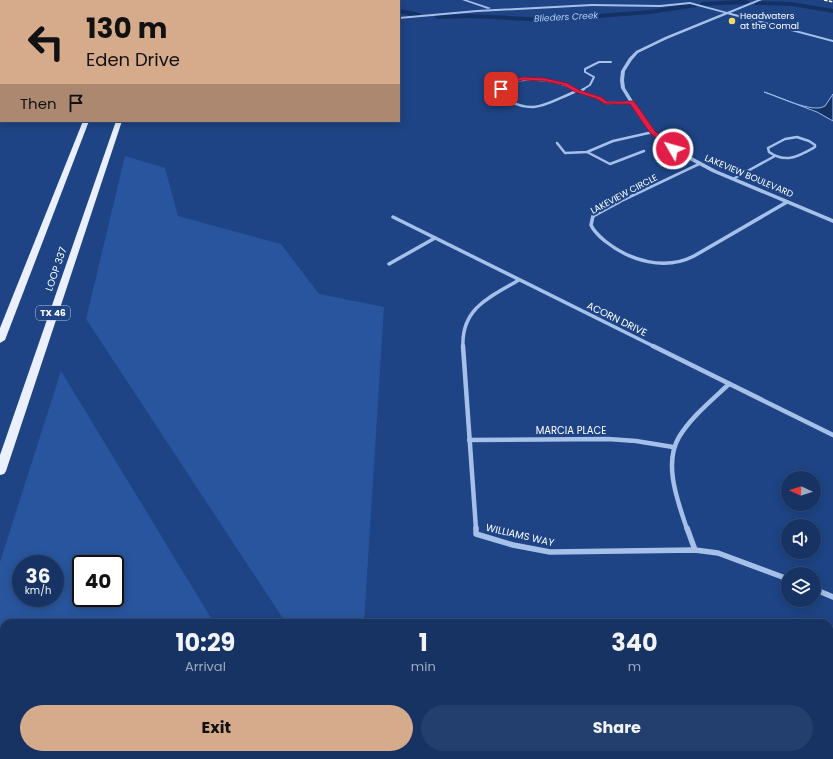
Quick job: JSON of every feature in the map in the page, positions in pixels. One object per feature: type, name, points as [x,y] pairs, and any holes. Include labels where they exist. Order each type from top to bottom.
[{"type":"main road","points":[[0,340],[86,122]]},
{"type":"main road","name":"LOOP 337","points":[[0,471],[119,122]]},
{"type":"street","points":[[464,0],[493,10]]},
{"type":"street","name":"LAKEVIEW BOULEVARD","points":[[760,0],[641,49],[633,55],[625,67],[622,80],[623,88],[653,132],[673,149],[699,164],[833,221]]},
{"type":"street","points":[[400,18],[493,10],[586,5],[660,6],[686,3],[833,41]]},
{"type":"street","points":[[581,91],[590,85],[594,78],[585,72],[585,69],[599,62],[611,62]]},
{"type":"street","points":[[577,91],[565,84],[555,81],[523,79],[507,82],[501,89],[502,97],[508,101],[523,106],[538,108],[577,91],[581,91],[599,98],[607,103],[632,102]]},
{"type":"street","points":[[557,143],[565,153],[587,152],[613,141],[653,132]]},
{"type":"street","points":[[733,179],[775,156],[796,158],[815,147],[815,145],[804,139],[784,138],[768,148],[769,152],[775,156]]},
{"type":"street","points":[[587,152],[610,164],[644,151]]},
{"type":"street","name":"LAKEVIEW CIRCLE","points":[[699,164],[637,193],[593,216],[590,222],[592,228],[603,240],[632,256],[651,262],[677,262],[702,250],[788,202]]},
{"type":"street","name":"ACORN DRIVE","points":[[393,217],[833,435]]},
{"type":"street","points":[[389,264],[435,238]]},
{"type":"street","name":"WILLIAMS WAY","points":[[519,280],[483,303],[471,314],[463,329],[463,355],[476,534],[550,552],[695,550],[718,553],[781,576]]},
{"type":"street","points":[[695,550],[674,484],[672,470],[673,447],[686,428],[729,384]]},
{"type":"street","name":"MARCIA PLACE","points":[[469,440],[608,439],[636,441],[673,447]]},
{"type":"street","points":[[821,592],[833,597]]},
{"type":"shaded area","points":[[833,94],[833,121],[817,112],[797,104],[819,108],[825,106]]},
{"type":"shaded area","points":[[125,156],[165,168],[178,216],[281,244],[319,294],[384,307],[364,619],[283,619],[86,319]]},
{"type":"shaded area","points":[[61,371],[212,619],[0,619],[0,562]]},
{"type":"waterway","name":"Blieders Creek","points":[[702,4],[746,2]]},
{"type":"waterway","name":"Blieders Creek","points":[[758,3],[792,4],[833,11]]},
{"type":"waterway","name":"Blieders Creek","points":[[438,17],[471,16],[548,20],[650,12],[694,5]]},
{"type":"waterway","name":"Blieders Creek","points":[[400,11],[417,15]]},
{"type":"railway","points":[[824,0],[833,2]]},
{"type":"place","name":"Headwaters at the Comal","points":[[732,21]]},
{"type":"route","points":[[501,89],[507,82],[523,79],[555,81],[565,84],[577,91],[584,92],[604,100],[607,103],[632,102],[641,118],[653,132],[673,149]]}]
